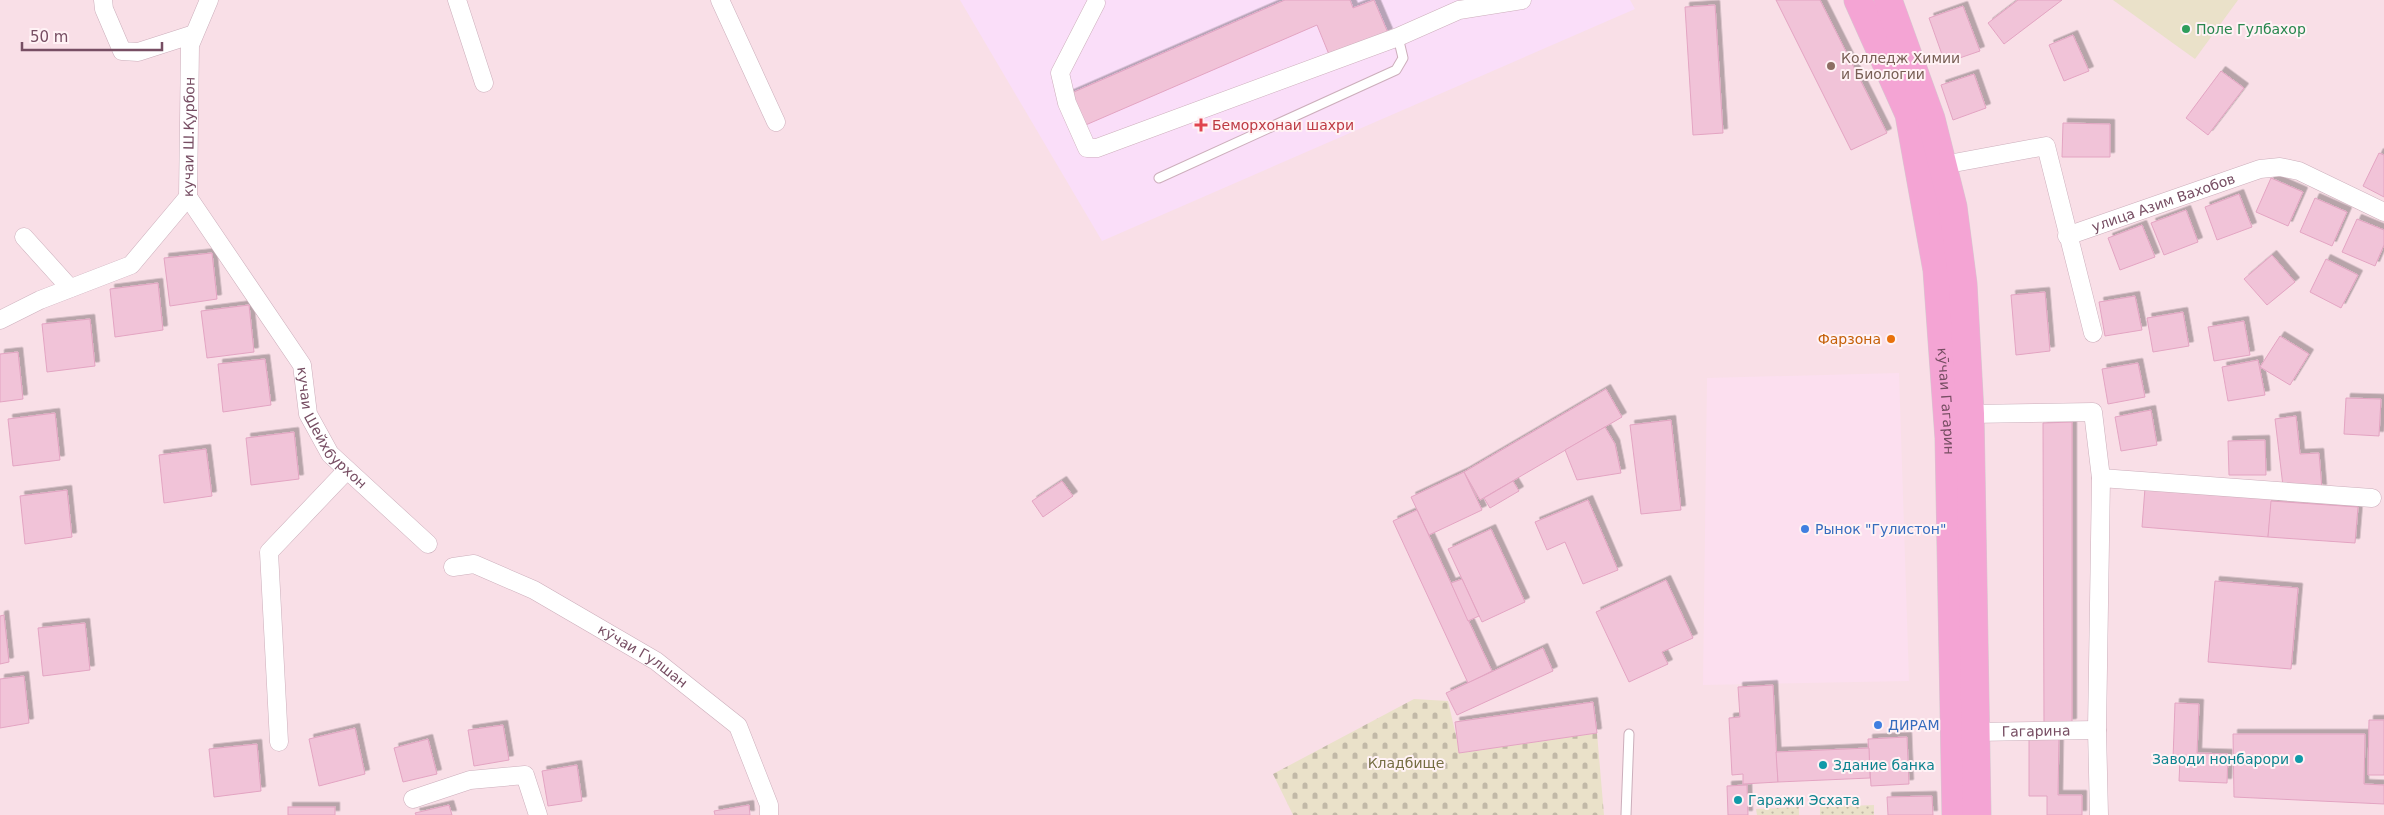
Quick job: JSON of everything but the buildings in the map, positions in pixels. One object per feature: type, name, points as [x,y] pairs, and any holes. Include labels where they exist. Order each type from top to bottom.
[{"type":"highway","name":"кӯчаи Гагарин","points":[[1858,0],[1909,114],[1937,270],[1949,438],[1956,815]]},
{"type":"highway","name":"кӯчаи Гагарин","points":[[1888,0],[1931,119],[1953,207],[1963,284],[1970,414],[1977,815]]},
{"type":"street","points":[[102,0],[104,10],[122,52],[138,52],[194,34]]},
{"type":"street","name":"кучаи Ш.Қурбон","points":[[0,320],[40,300],[131,265],[188,197],[190,45],[209,0]]},
{"type":"street","points":[[457,0],[484,83]]},
{"type":"street","points":[[720,0],[776,122]]},
{"type":"street","points":[[1096,3],[1060,73],[1067,103],[1087,148],[1098,148],[1398,37],[1459,10],[1522,0]]},
{"type":"street","points":[[1943,165],[2046,146],[2092,332]]},
{"type":"street","name":"улица Азим Вахобов","points":[[2067,236],[2260,169],[2280,167],[2299,171],[2384,212]]},
{"type":"street","name":"кучаи Шейхбурхон","points":[[188,197],[302,365],[308,414],[330,454],[428,544]]},
{"type":"street","points":[[24,237],[70,288]]},
{"type":"street","points":[[1970,414],[2093,412],[2101,478],[2097,730],[2099,815]]},
{"type":"street","points":[[279,742],[269,552],[347,470]]},
{"type":"street","points":[[2101,478],[2378,499]]},
{"type":"street","name":"кӯчаи Гулшан","points":[[453,567],[474,564],[534,590],[656,661],[738,726],[769,805],[768,815]]},
{"type":"street","name":"Гагарина","points":[[1975,732],[2097,730]]},
{"type":"street","points":[[413,799],[470,780],[525,774],[538,815]]},
{"type":"lane","points":[[1159,178],[1396,70],[1403,58],[1398,37]]},
{"type":"lane","points":[[1626,815],[1629,734]]},
{"type":"shaded area","points":[[0,0],[2384,0],[2384,815],[0,815]]},
{"type":"shaded area","name":"Беморхонаи шахри","points":[[960,0],[1630,0],[1635,9],[1102,241]]},
{"type":"shaded area","name":"Рынок \"Гулистон\"","points":[[1899,373],[1909,681],[1703,685],[1707,378]]},
{"type":"green space","name":"Поле Гулбахор","points":[[2113,0],[2238,0],[2195,59]]},
{"type":"green space","name":"Кладбище","points":[[1414,699],[1448,701],[1460,753],[1597,733],[1604,815],[1293,815],[1273,774]]},
{"type":"green space","points":[[1874,805],[1874,815],[1820,815],[1820,807]]},
{"type":"green space","points":[[1799,807],[1799,815],[1757,815],[1756,809]]},
{"type":"place","name":"Поле Гулбахор","points":[[2186,29]]},
{"type":"place","name":"Колледж Химии и Биологии","points":[[1831,66]]},
{"type":"place","name":"Беморхонаи шахри","points":[[1201,125]]},
{"type":"place","name":"Фарзона","points":[[1891,339]]},
{"type":"place","name":"Рынок \"Гулистон\"","points":[[1805,529]]},
{"type":"place","name":"ДИРАМ","points":[[1878,725]]},
{"type":"place","name":"Заводи нонбарори","points":[[2299,759]]},
{"type":"place","name":"Здание банка","points":[[1823,765]]},
{"type":"place","name":"Гаражи Эсхата","points":[[1738,800]]}]
